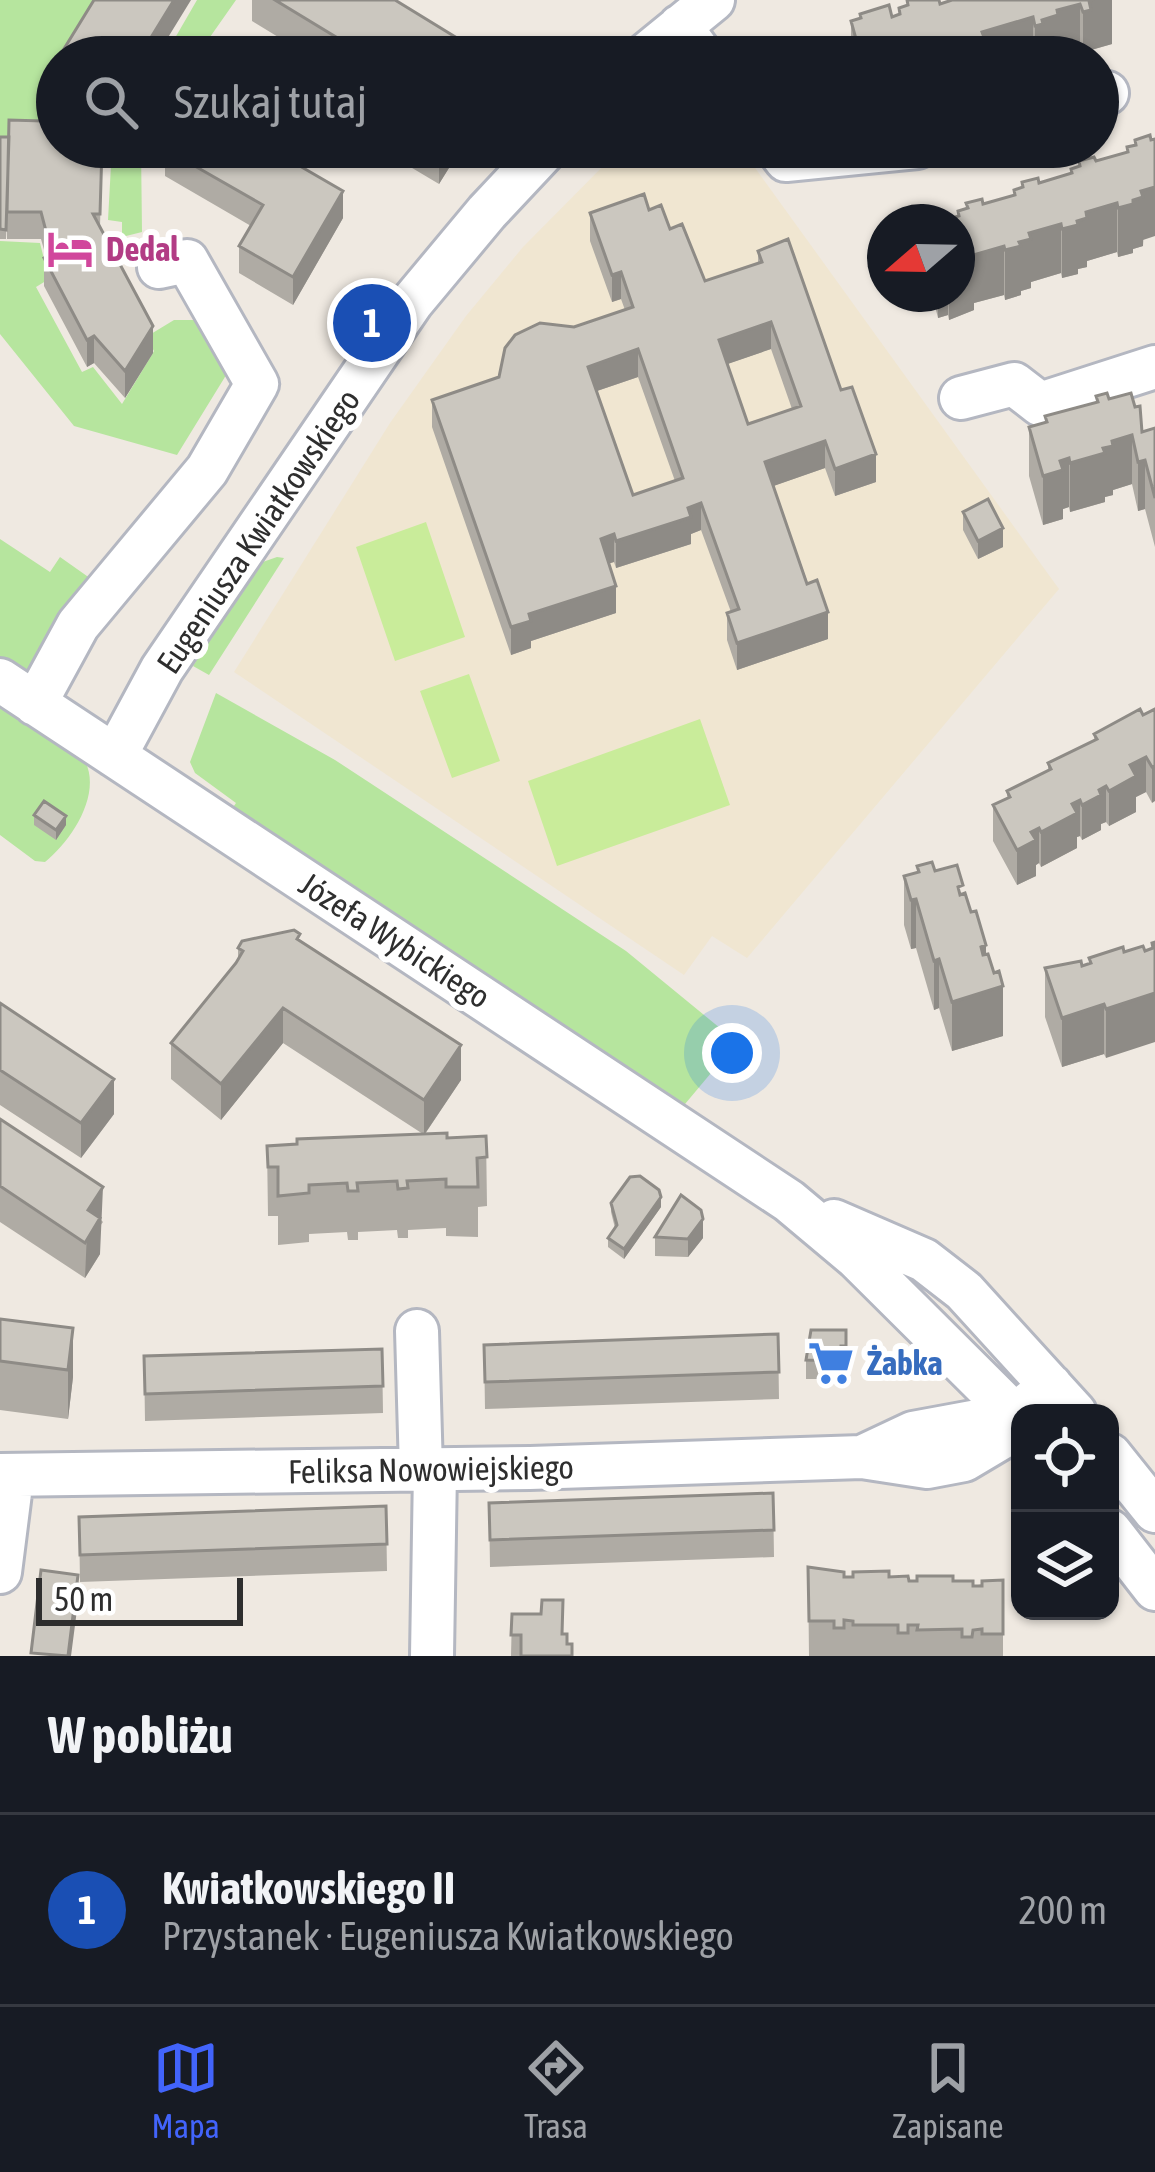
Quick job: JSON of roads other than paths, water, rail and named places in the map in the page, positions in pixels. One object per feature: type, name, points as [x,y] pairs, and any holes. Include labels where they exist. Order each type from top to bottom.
[{"type":"street","name":"Eugeniusza Kwiatkowskiego","points":[[115,756],[162,669],[412,302],[528,168]]},
{"type":"street","points":[[35,704],[78,626],[207,470],[257,384],[187,261],[159,267]]},
{"type":"street","points":[[961,398],[1015,384],[1040,404],[1155,367]]},
{"type":"street","name":"Józefa Wybickiego","points":[[0,680],[789,1202],[857,1258],[1011,1410]]},
{"type":"street","name":"Józefa Wybickiego","points":[[789,1202],[924,1260],[964,1291],[1063,1399]]},
{"type":"street","points":[[417,1330],[428,1470],[432,1656]]},
{"type":"street","name":"Feliksa Nowowiejskiego","points":[[6,1476],[862,1457],[927,1467],[964,1460],[1001,1438],[1011,1426]]},
{"type":"street","points":[[1119,1466],[1155,1511]]},
{"type":"street","points":[[0,1572],[6,1476]]},
{"type":"street","points":[[1119,1542],[1155,1588]]},
{"type":"place","name":"Dedal","points":[[70,249]]},
{"type":"place","name":"Kwiatkowskiego II","points":[[372,323]]},
{"type":"place","name":"Żabka","points":[[831,1363]]}]
